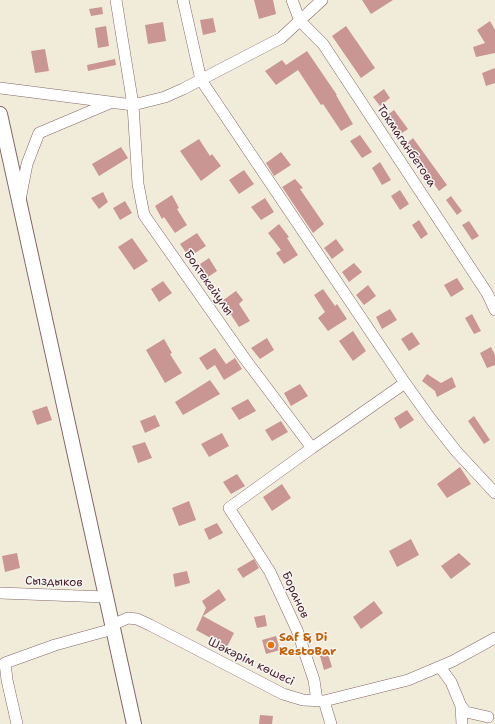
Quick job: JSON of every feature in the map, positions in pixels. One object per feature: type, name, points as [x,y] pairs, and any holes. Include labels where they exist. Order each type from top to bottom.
[{"type":"main road","points":[[0,114],[134,724]]},
{"type":"street","name":"Болтекейулы","points":[[116,0],[133,105],[138,184],[144,215],[245,359],[312,448]]},
{"type":"street","points":[[183,0],[201,80],[405,383],[456,451],[495,493]]},
{"type":"street","name":"Токмаганбетова","points":[[292,0],[300,21],[323,44],[487,293],[495,310]]},
{"type":"street","points":[[0,88],[133,105],[165,97],[281,38],[322,0]]},
{"type":"street","points":[[20,202],[27,164],[39,133],[110,103]]},
{"type":"street","points":[[312,448],[405,383]]},
{"type":"street","name":"Боранов","points":[[312,448],[229,508],[270,572],[297,630],[321,701],[331,724]]},
{"type":"street","name":"Сыздыков","points":[[0,593],[106,597]]},
{"type":"street","name":"Шәкәрім көшесі","points":[[3,663],[113,627],[128,618],[137,619],[150,624],[283,694],[303,700],[321,701],[408,680],[453,661],[495,638]]},
{"type":"street","points":[[3,663],[17,724]]},
{"type":"street","points":[[440,667],[451,682],[461,706],[466,712],[488,717]]},
{"type":"street","points":[[461,706],[462,724]]},
{"type":"building","points":[[254,0],[273,0],[276,14],[259,19]]},
{"type":"building","points":[[362,0],[393,0],[371,14]]},
{"type":"building","points":[[102,7],[103,14],[91,16],[89,9]]},
{"type":"building","points":[[213,18],[216,32],[203,35],[200,20]]},
{"type":"building","points":[[490,21],[495,30],[495,53],[476,57],[473,47],[485,43],[477,30]]},
{"type":"building","points":[[163,22],[166,41],[148,44],[145,25]]},
{"type":"building","points":[[106,26],[109,46],[98,48],[95,28]]},
{"type":"building","points":[[346,26],[375,68],[361,78],[332,36]]},
{"type":"building","points":[[45,49],[49,71],[35,73],[31,51]]},
{"type":"building","points":[[307,51],[337,95],[353,124],[341,131],[323,104],[321,105],[298,70],[276,85],[265,71],[282,60],[286,65]]},
{"type":"building","points":[[115,59],[116,65],[88,71],[87,65]]},
{"type":"building","points":[[495,68],[495,83],[486,86],[482,73]]},
{"type":"building","points":[[384,89],[390,98],[380,106],[373,97]]},
{"type":"building","points":[[394,110],[408,129],[399,135],[386,116]]},
{"type":"building","points":[[360,135],[372,152],[362,158],[350,141]]},
{"type":"building","points":[[413,138],[447,185],[439,191],[405,145]]},
{"type":"building","points":[[199,139],[210,156],[212,154],[221,166],[201,181],[180,151]]},
{"type":"building","points":[[121,147],[128,158],[99,176],[92,164]]},
{"type":"building","points":[[281,152],[291,165],[274,176],[266,163]]},
{"type":"building","points":[[380,162],[391,180],[382,185],[372,168]]},
{"type":"building","points":[[244,170],[254,184],[239,194],[229,180]]},
{"type":"building","points":[[295,179],[303,188],[300,189],[324,224],[313,233],[282,187]]},
{"type":"building","points":[[400,190],[409,204],[400,210],[391,196]]},
{"type":"building","points":[[103,192],[108,202],[99,209],[91,198]]},
{"type":"building","points":[[172,195],[179,208],[177,209],[187,225],[175,233],[164,217],[162,219],[155,206]]},
{"type":"building","points":[[451,196],[462,211],[457,215],[446,200]]},
{"type":"building","points":[[265,198],[274,212],[261,220],[251,207]]},
{"type":"building","points":[[125,201],[132,213],[120,220],[113,208]]},
{"type":"building","points":[[419,220],[428,234],[421,239],[412,225]]},
{"type":"building","points":[[469,221],[479,236],[472,240],[462,225]]},
{"type":"building","points":[[279,224],[289,237],[287,238],[298,255],[284,264],[276,253],[281,250],[268,233]]},
{"type":"building","points":[[197,233],[206,246],[189,257],[180,244]]},
{"type":"building","points":[[132,238],[148,261],[134,270],[118,247]]},
{"type":"building","points":[[336,239],[344,250],[332,259],[324,248]]},
{"type":"building","points":[[209,258],[217,271],[205,279],[197,266]]},
{"type":"building","points":[[354,263],[362,272],[349,282],[342,272]]},
{"type":"building","points":[[457,278],[464,289],[451,297],[444,285]]},
{"type":"building","points":[[163,281],[172,293],[159,302],[151,289]]},
{"type":"building","points":[[368,285],[376,296],[364,305],[356,295]]},
{"type":"building","points":[[323,289],[335,306],[337,304],[347,319],[328,331],[318,318],[325,312],[314,295]]},
{"type":"building","points":[[236,291],[243,300],[239,304],[250,321],[239,327],[222,301]]},
{"type":"building","points":[[390,309],[397,320],[382,329],[376,317]]},
{"type":"building","points":[[472,314],[481,331],[474,334],[465,318]]},
{"type":"building","points":[[353,331],[366,351],[353,361],[339,341]]},
{"type":"building","points":[[412,332],[420,344],[409,351],[401,339]]},
{"type":"building","points":[[267,338],[274,350],[260,359],[251,348]]},
{"type":"building","points":[[164,339],[172,353],[170,354],[182,373],[165,383],[146,350]]},
{"type":"building","points":[[491,347],[495,355],[495,365],[487,368],[480,353]]},
{"type":"building","points":[[215,348],[226,364],[235,358],[242,369],[224,380],[215,365],[207,370],[199,358]]},
{"type":"building","points":[[427,374],[441,383],[452,377],[456,387],[437,397],[435,391],[422,381]]},
{"type":"building","points":[[210,380],[220,394],[183,415],[175,402]]},
{"type":"building","points":[[300,384],[308,396],[291,406],[284,393]]},
{"type":"building","points":[[248,399],[256,411],[239,420],[231,408]]},
{"type":"building","points":[[47,406],[52,420],[37,425],[32,411]]},
{"type":"building","points":[[407,410],[414,420],[400,429],[394,418]]},
{"type":"building","points":[[155,415],[160,426],[145,433],[140,421]]},
{"type":"building","points":[[474,416],[490,440],[484,444],[468,421]]},
{"type":"building","points":[[281,421],[288,432],[272,441],[265,430]]},
{"type":"building","points":[[222,433],[229,446],[209,457],[201,444]]},
{"type":"building","points":[[145,442],[152,458],[138,463],[132,446]]},
{"type":"building","points":[[460,467],[471,484],[447,498],[437,484]]},
{"type":"building","points":[[237,474],[245,486],[231,494],[223,482]]},
{"type":"building","points":[[282,484],[291,498],[272,511],[263,497]]},
{"type":"building","points":[[189,501],[196,520],[179,526],[172,508]]},
{"type":"building","points":[[217,523],[223,533],[209,540],[204,529]]},
{"type":"building","points":[[411,539],[419,555],[397,567],[389,551]]},
{"type":"building","points":[[17,553],[20,568],[5,572],[2,556]]},
{"type":"building","points":[[459,553],[471,564],[451,579],[441,566]]},
{"type":"building","points":[[254,559],[259,568],[243,578],[237,569]]},
{"type":"building","points":[[187,571],[190,583],[175,587],[173,574]]},
{"type":"building","points":[[219,589],[226,600],[203,616],[234,633],[227,647],[196,630],[206,608],[202,601]]},
{"type":"building","points":[[374,601],[383,613],[361,629],[353,617]]},
{"type":"building","points":[[265,615],[267,626],[257,628],[254,617]]},
{"type":"building","points":[[276,636],[280,650],[266,654],[262,640]]},
{"type":"building","points":[[328,654],[332,667],[324,670],[320,656]]},
{"type":"building","points":[[260,715],[273,716],[272,724],[259,724]]},
{"type":"place","name":"Saf & Di RestoBar","points":[[271,645]]}]
